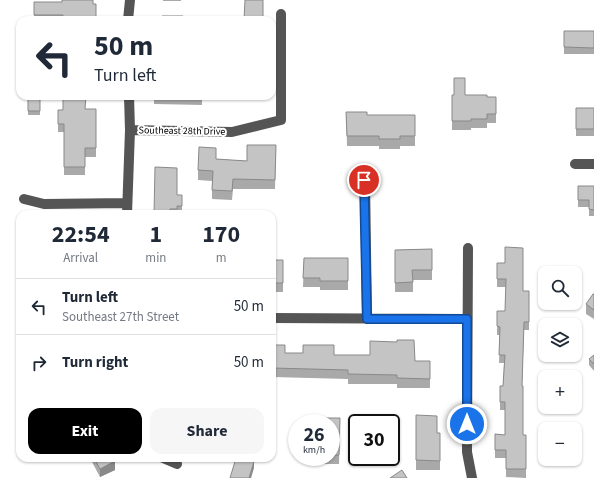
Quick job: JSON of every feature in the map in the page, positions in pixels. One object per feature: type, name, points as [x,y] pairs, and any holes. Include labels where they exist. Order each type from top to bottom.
[{"type":"street","points":[[128,16],[130,0]]},
{"type":"street","name":"Southeast 28th Drive","points":[[130,130],[232,132],[280,120],[281,14]]},
{"type":"street","points":[[127,210],[130,130],[129,100]]},
{"type":"street","points":[[575,164],[594,164]]},
{"type":"street","points":[[364,180],[367,319]]},
{"type":"street","points":[[24,199],[44,204],[127,203]]},
{"type":"street","points":[[468,248],[467,452],[472,478]]},
{"type":"street","points":[[276,318],[467,319]]},
{"type":"street","points":[[172,462],[177,464]]},
{"type":"building","points":[[62,0],[93,0],[93,4],[96,4],[96,16],[34,15],[34,2],[62,2]]},
{"type":"building","points":[[245,0],[263,0],[263,16],[244,16]]},
{"type":"building","points":[[564,31],[594,31],[594,48],[564,47]]},
{"type":"building","points":[[454,78],[465,78],[465,95],[487,95],[487,97],[496,97],[496,114],[487,114],[487,119],[452,121],[452,95],[454,95]]},
{"type":"building","points":[[28,100],[40,100],[40,111],[28,111]]},
{"type":"building","points":[[63,100],[86,100],[85,109],[96,109],[96,148],[85,148],[85,167],[64,167],[64,124],[58,124],[58,110],[63,110]]},
{"type":"building","points":[[576,108],[594,108],[594,129],[576,129]]},
{"type":"building","points":[[346,112],[367,112],[367,115],[415,115],[415,136],[400,136],[400,139],[379,139],[379,136],[347,136]]},
{"type":"building","points":[[247,145],[276,145],[275,180],[233,179],[232,191],[212,190],[213,171],[198,170],[199,147],[216,148],[216,159],[247,161]]},
{"type":"building","points":[[155,167],[177,168],[177,195],[182,195],[182,206],[177,206],[177,209],[154,210]]},
{"type":"building","points":[[578,186],[594,186],[594,210],[589,209],[589,200],[578,200]]},
{"type":"building","points":[[505,247],[523,248],[523,291],[529,291],[529,322],[524,322],[522,386],[523,435],[526,435],[526,469],[506,469],[506,450],[495,450],[495,434],[505,435],[505,402],[500,402],[500,386],[503,386],[505,355],[499,355],[500,327],[497,326],[497,311],[505,311],[506,279],[497,279],[497,263],[505,263]]},
{"type":"building","points":[[432,249],[432,270],[412,270],[413,282],[395,283],[395,250]]},
{"type":"building","points":[[304,258],[348,258],[348,281],[320,281],[320,278],[303,278]]},
{"type":"building","points":[[276,260],[283,260],[283,283],[276,283]]},
{"type":"building","points":[[594,294],[594,310],[586,304]]},
{"type":"building","points":[[397,340],[414,340],[415,361],[430,361],[430,379],[397,378],[397,375],[348,374],[348,370],[276,368],[276,345],[285,345],[285,353],[303,353],[303,345],[334,345],[334,355],[370,355],[370,341],[397,342]]},
{"type":"building","points":[[594,355],[594,364],[589,359]]},
{"type":"building","points":[[416,415],[437,416],[437,433],[440,433],[440,461],[416,460]]},
{"type":"building","points":[[96,462],[113,462],[100,469]]},
{"type":"building","points":[[235,462],[254,462],[249,478],[230,478]]},
{"type":"building","points":[[402,470],[407,478],[390,478]]},
{"type":"route","points":[[364,180],[367,319],[467,319],[467,424]]}]
